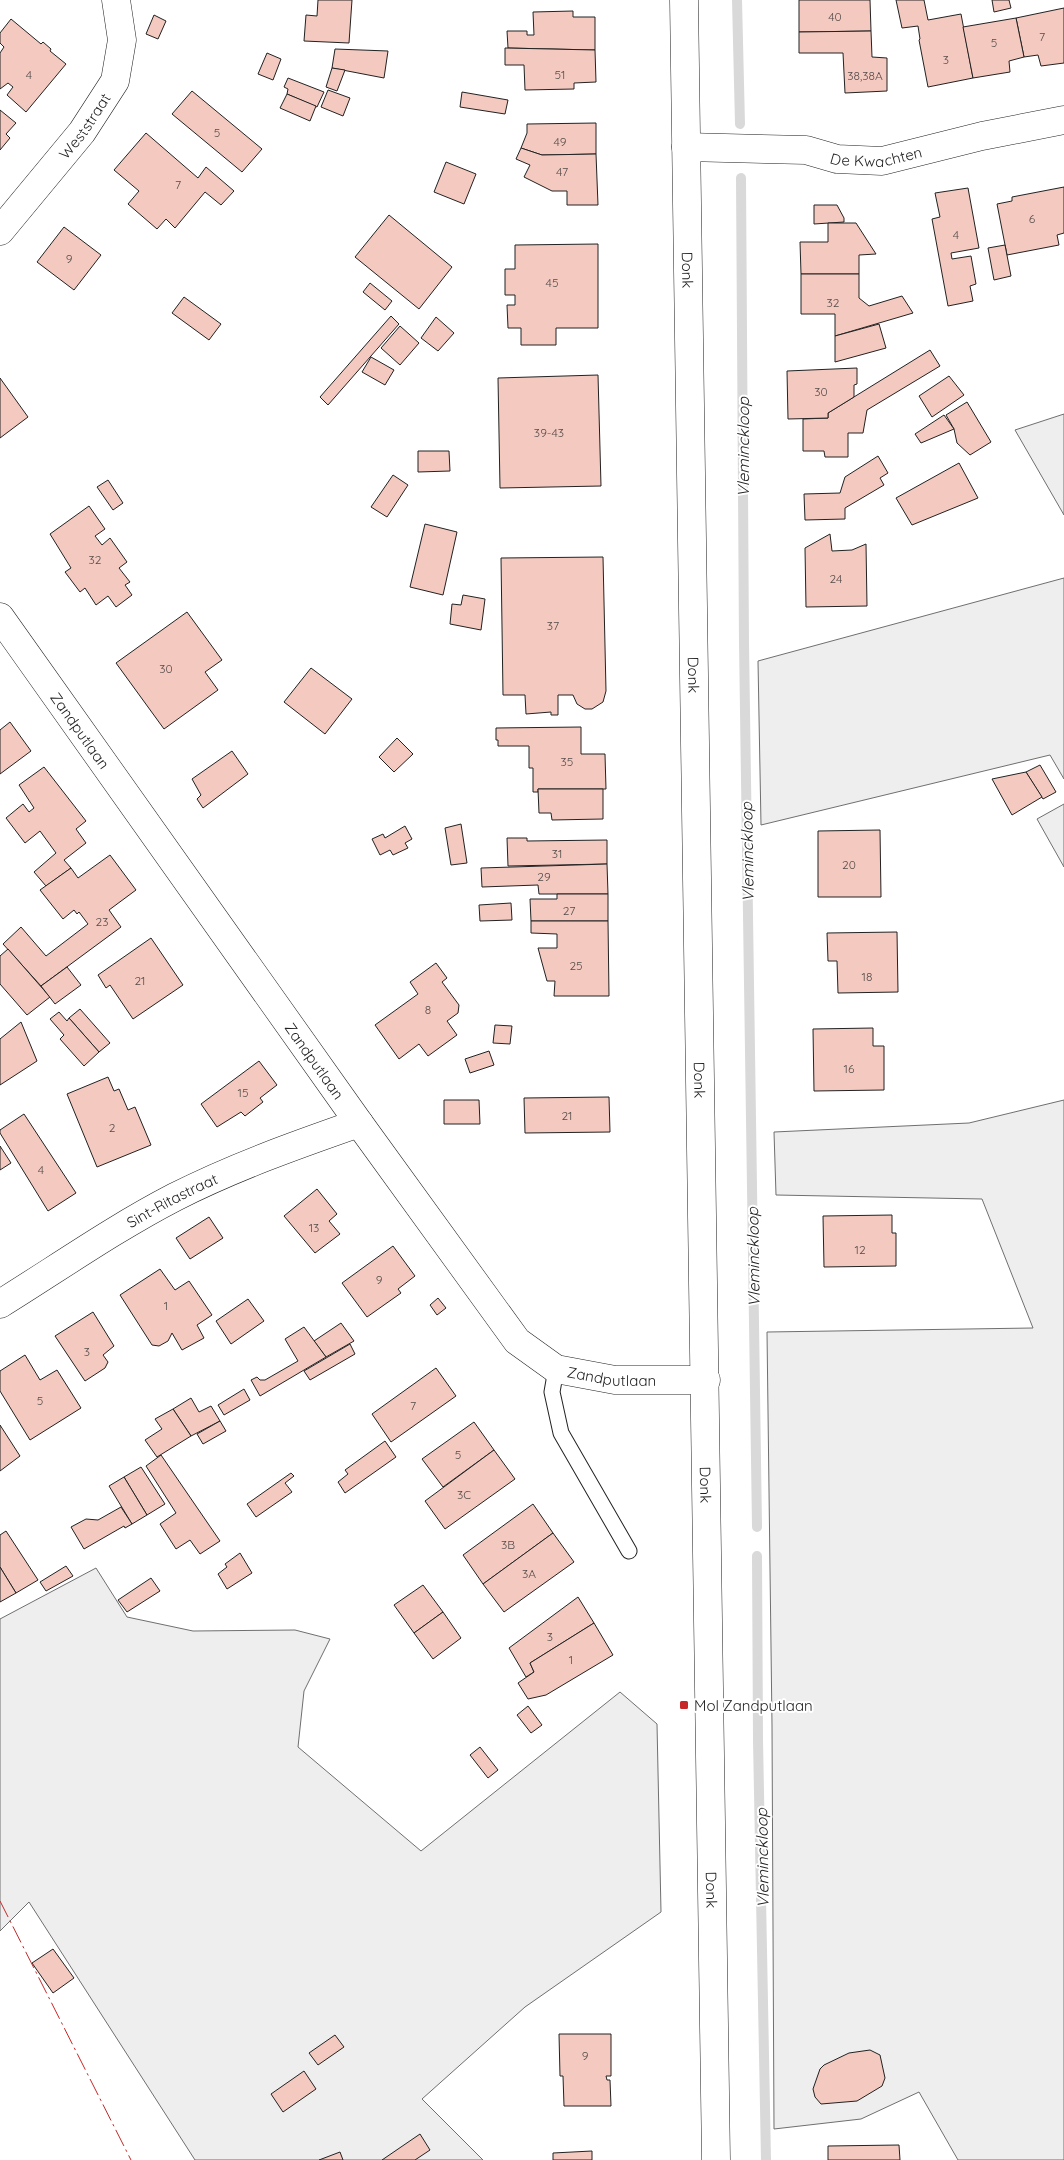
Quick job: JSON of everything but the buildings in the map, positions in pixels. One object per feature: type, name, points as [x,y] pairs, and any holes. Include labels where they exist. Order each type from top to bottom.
[{"type":"street","name":"Weststraat","points":[[0,232],[82,132],[115,81],[122,40],[116,0]]},
{"type":"street","name":"Donk","points":[[684,0],[706,1380],[716,2160]]},
{"type":"street","name":"De Kwachten","points":[[686,148],[806,150],[837,159],[882,160],[982,136],[1064,120]]},
{"type":"street","name":"Zandputlaan","points":[[0,617],[359,1123],[517,1341],[556,1369],[615,1380],[706,1380]]},
{"type":"street","name":"Sint-Ritastraat","points":[[0,1304],[121,1228],[176,1197],[278,1151],[359,1123]]},
{"type":"lane","points":[[556,1369],[552,1392],[560,1433],[629,1551]]},
{"type":"shaded area","points":[[1064,414],[1064,515],[1015,430]]},
{"type":"shaded area","points":[[1064,578],[1064,779],[1050,755],[761,825],[758,661]]},
{"type":"shaded area","points":[[1064,804],[1064,867],[1037,819]]},
{"type":"shaded area","points":[[1064,1100],[1064,2160],[958,2160],[919,2092],[861,2119],[774,2129],[772,1725],[767,1332],[1033,1328],[982,1199],[776,1195],[774,1132],[969,1123]]},
{"type":"shaded area","points":[[96,1568],[127,1617],[193,1631],[295,1630],[330,1639],[304,1691],[298,1747],[421,1851],[620,1692],[657,1724],[661,1912],[525,2007],[422,2099],[483,2160],[195,2160],[29,1902],[0,1931],[0,1619]]},
{"type":"waterway","name":"Vleminckloop","points":[[737,0],[740,124]]},
{"type":"waterway","name":"Vleminckloop","points":[[741,178],[744,643],[757,1527]]},
{"type":"waterway","name":"Vleminckloop","points":[[757,1556],[758,1740],[766,2160]]},
{"type":"power","points":[[0,1901],[131,2160]]},
{"type":"place","name":"Mol Zandputlaan","points":[[684,1705]]}]
